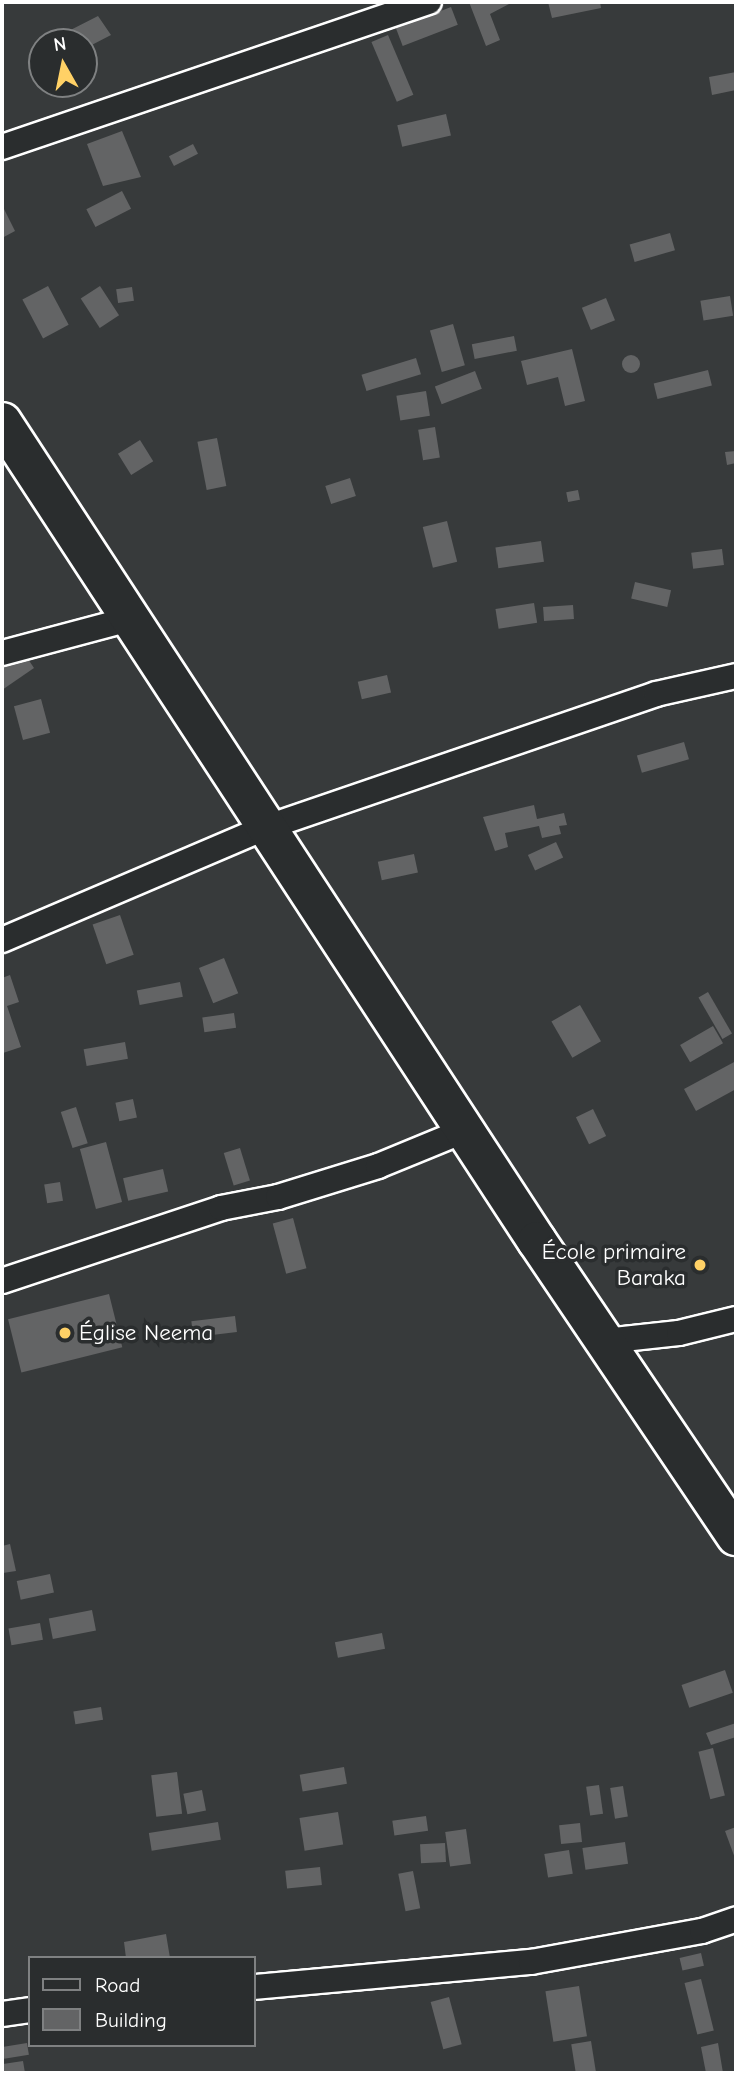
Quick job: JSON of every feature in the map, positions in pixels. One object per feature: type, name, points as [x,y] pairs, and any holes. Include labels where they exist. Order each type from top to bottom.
[{"type":"highway","points":[[2,422],[265,828],[736,1535]]},
{"type":"street","points":[[2,147],[429,2]]},
{"type":"street","points":[[2,653],[130,619]]},
{"type":"street","points":[[2,940],[265,828],[656,694],[736,676]]},
{"type":"street","points":[[2,1281],[220,1208],[278,1197],[379,1166],[468,1129]]},
{"type":"street","points":[[605,1341],[679,1333],[736,1318]]},
{"type":"street","points":[[256,1987],[531,1962],[702,1931],[736,1919]]},
{"type":"street","points":[[2,2014],[28,2010]]},
{"type":"building","points":[[469,2],[513,2],[490,14],[500,40],[486,46]]},
{"type":"building","points":[[548,2],[600,2],[601,8],[552,18]]},
{"type":"building","points":[[451,7],[458,25],[403,46],[396,28]]},
{"type":"building","points":[[98,16],[111,35],[98,42],[98,28],[74,28]]},
{"type":"building","points":[[388,35],[413,95],[397,102],[371,42]]},
{"type":"building","points":[[736,72],[736,90],[712,95],[709,77]]},
{"type":"building","points":[[446,114],[451,135],[402,147],[397,125]]},
{"type":"building","points":[[122,131],[141,177],[103,186],[87,144]]},
{"type":"building","points":[[193,144],[198,154],[174,166],[169,156]]},
{"type":"building","points":[[122,191],[131,209],[95,227],[86,209]]},
{"type":"building","points":[[2,205],[15,231],[2,238]]},
{"type":"building","points":[[670,233],[675,250],[635,262],[630,245]]},
{"type":"building","points":[[48,286],[69,325],[43,338],[22,300]]},
{"type":"building","points":[[100,286],[119,315],[100,328],[81,299]]},
{"type":"building","points":[[132,287],[134,301],[118,303],[116,289]]},
{"type":"building","points":[[730,296],[733,316],[703,320],[700,301]]},
{"type":"building","points":[[606,298],[615,320],[591,330],[582,308]]},
{"type":"building","points":[[453,324],[465,365],[442,372],[430,331]]},
{"type":"building","points":[[514,336],[517,351],[475,359],[472,344]]},
{"type":"building","points":[[572,349],[585,401],[565,406],[558,377],[527,385],[521,361]]},
{"type":"building","points":[[631,355],[637,358],[640,364],[637,370],[631,373],[625,370],[622,364],[625,358]]},
{"type":"building","points":[[416,358],[421,374],[366,391],[361,375]]},
{"type":"building","points":[[708,370],[712,386],[658,399],[654,384]]},
{"type":"building","points":[[475,371],[482,389],[442,404],[435,386]]},
{"type":"building","points":[[426,391],[430,416],[400,420],[396,396]]},
{"type":"building","points":[[435,427],[440,458],[423,460],[418,430]]},
{"type":"building","points":[[217,438],[226,486],[207,490],[197,442]]},
{"type":"building","points":[[140,440],[153,461],[131,475],[118,454]]},
{"type":"building","points":[[736,451],[736,463],[727,465],[725,452]]},
{"type":"building","points":[[350,478],[356,496],[331,504],[325,486]]},
{"type":"building","points":[[578,490],[580,500],[568,502],[566,492]]},
{"type":"building","points":[[447,521],[457,562],[433,568],[423,527]]},
{"type":"building","points":[[541,541],[544,562],[498,568],[495,547]]},
{"type":"building","points":[[722,549],[724,565],[693,569],[691,553]]},
{"type":"building","points":[[635,582],[671,590],[667,607],[631,599]]},
{"type":"building","points":[[534,603],[537,623],[499,629],[495,609]]},
{"type":"building","points":[[573,605],[574,619],[544,621],[543,607]]},
{"type":"building","points":[[26,656],[34,668],[2,690],[2,665]]},
{"type":"building","points":[[387,675],[391,693],[362,699],[358,682]]},
{"type":"building","points":[[41,699],[50,733],[23,740],[14,706]]},
{"type":"building","points":[[684,742],[689,759],[642,773],[637,756]]},
{"type":"building","points":[[534,805],[537,819],[564,813],[567,825],[559,826],[561,834],[542,838],[539,826],[505,833],[508,847],[495,851],[483,817]]},
{"type":"building","points":[[556,842],[563,857],[535,871],[528,855]]},
{"type":"building","points":[[414,854],[418,873],[382,880],[378,862]]},
{"type":"building","points":[[120,915],[134,955],[106,964],[93,924]]},
{"type":"building","points":[[224,958],[238,993],[213,1003],[199,968]]},
{"type":"building","points":[[10,975],[19,1002],[7,1006],[21,1047],[3,1053],[2,978]]},
{"type":"building","points":[[180,982],[183,997],[140,1005],[137,990]]},
{"type":"building","points":[[708,992],[732,1034],[722,1039],[698,998]]},
{"type":"building","points":[[580,1005],[601,1041],[572,1058],[551,1022]]},
{"type":"building","points":[[234,1013],[236,1028],[204,1032],[202,1017]]},
{"type":"building","points":[[713,1026],[723,1043],[690,1062],[680,1045]]},
{"type":"building","points":[[125,1042],[128,1059],[87,1066],[84,1049]]},
{"type":"building","points":[[736,1061],[736,1089],[696,1111],[684,1089]]},
{"type":"building","points":[[133,1099],[137,1118],[119,1121],[115,1103]]},
{"type":"building","points":[[76,1107],[88,1143],[73,1148],[61,1112]]},
{"type":"building","points":[[593,1109],[606,1136],[589,1144],[576,1117]]},
{"type":"building","points":[[106,1142],[122,1202],[96,1209],[80,1149]]},
{"type":"building","points":[[240,1148],[250,1181],[234,1185],[224,1153]]},
{"type":"building","points":[[163,1169],[168,1191],[128,1201],[123,1178]]},
{"type":"building","points":[[60,1182],[63,1201],[47,1203],[44,1185]]},
{"type":"building","points":[[293,1218],[306,1268],[286,1274],[273,1223]]},
{"type":"building","name":"Église Neema","points":[[109,1294],[122,1347],[21,1373],[8,1319]]},
{"type":"building","points":[[235,1316],[237,1332],[193,1337],[191,1321]]},
{"type":"building","points":[[10,1544],[16,1571],[3,1573],[2,1546]]},
{"type":"building","points":[[50,1574],[54,1593],[21,1600],[17,1581]]},
{"type":"building","points":[[92,1610],[96,1631],[53,1639],[49,1618]]},
{"type":"building","points":[[40,1623],[43,1640],[11,1645],[8,1629]]},
{"type":"building","points":[[382,1633],[385,1649],[338,1658],[335,1642]]},
{"type":"building","points":[[725,1670],[733,1693],[689,1708],[682,1685]]},
{"type":"building","points":[[101,1707],[103,1720],[75,1724],[73,1711]]},
{"type":"building","points":[[736,1723],[736,1737],[711,1745],[706,1733]]},
{"type":"building","points":[[713,1748],[725,1796],[710,1799],[698,1752]]},
{"type":"building","points":[[344,1767],[347,1784],[303,1792],[300,1775]]},
{"type":"building","points":[[177,1772],[182,1814],[156,1817],[151,1775]]},
{"type":"building","points":[[599,1785],[603,1814],[590,1816],[586,1787]]},
{"type":"building","points":[[623,1786],[628,1817],[615,1819],[610,1788]]},
{"type":"building","points":[[202,1790],[206,1811],[187,1814],[183,1794]]},
{"type":"building","points":[[338,1812],[343,1845],[305,1851],[299,1818]]},
{"type":"building","points":[[426,1816],[428,1831],[394,1836],[392,1821]]},
{"type":"building","points":[[218,1822],[221,1840],[152,1851],[149,1833]]},
{"type":"building","points":[[580,1823],[582,1842],[561,1844],[559,1825]]},
{"type":"building","points":[[736,1827],[736,1861],[725,1831]]},
{"type":"building","points":[[466,1829],[471,1864],[450,1867],[445,1832]]},
{"type":"building","points":[[625,1842],[628,1864],[585,1870],[582,1848]]},
{"type":"building","points":[[445,1843],[446,1862],[421,1863],[420,1844]]},
{"type":"building","points":[[569,1850],[573,1874],[548,1878],[544,1854]]},
{"type":"building","points":[[320,1867],[322,1885],[287,1889],[285,1871]]},
{"type":"building","points":[[413,1871],[420,1908],[406,1911],[398,1874]]},
{"type":"building","points":[[166,1934],[170,1956],[126,1956],[124,1942]]},
{"type":"building","points":[[701,1953],[704,1966],[682,1971],[680,1958]]},
{"type":"building","points":[[701,1979],[714,2030],[697,2035],[685,1983]]},
{"type":"building","points":[[579,1986],[587,2036],[553,2042],[545,1991]]},
{"type":"building","points":[[449,1997],[462,2044],[443,2049],[431,2002]]},
{"type":"building","points":[[591,2041],[596,2073],[576,2073],[571,2044]]},
{"type":"building","points":[[27,2043],[29,2055],[4,2059],[2,2047]]},
{"type":"building","points":[[718,2043],[723,2073],[706,2073],[701,2047]]},
{"type":"building","points":[[23,2061],[25,2073],[4,2073],[3,2064]]},
{"type":"place","name":"École primaire Baraka","points":[[700,1265]]},
{"type":"place","name":"Église Neema","points":[[65,1333]]}]
